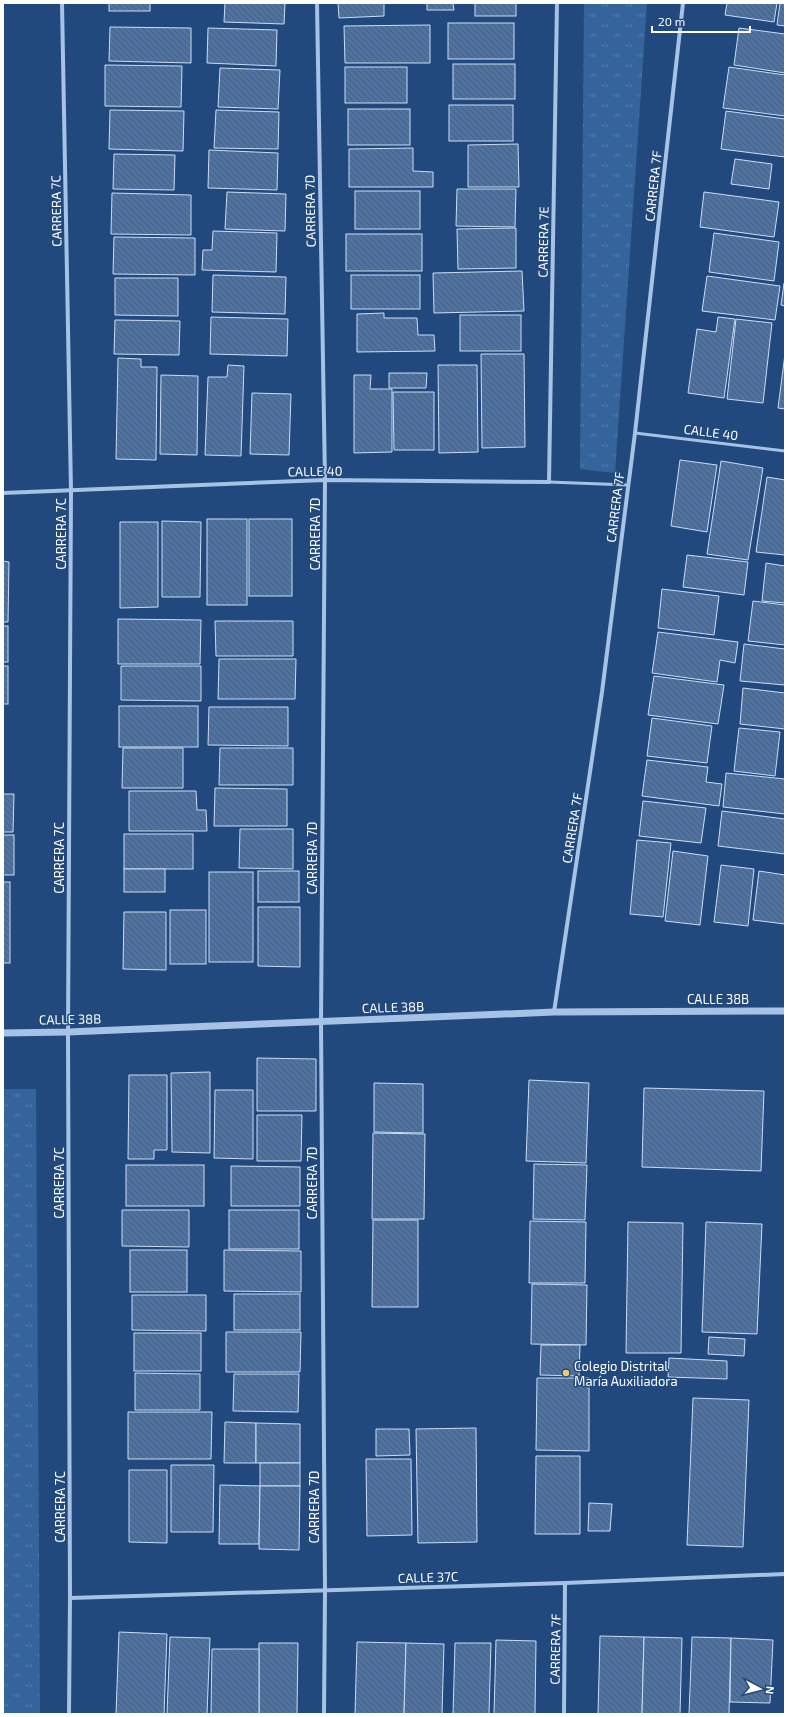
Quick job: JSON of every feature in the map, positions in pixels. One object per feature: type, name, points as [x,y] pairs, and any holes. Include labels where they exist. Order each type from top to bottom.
[{"type":"street","name":"CARRERA 7C","points":[[62,3],[71,491],[68,1032],[69,1714]]},
{"type":"street","name":"CARRERA 7D","points":[[316,3],[325,480],[321,1022],[325,1590],[324,1714]]},
{"type":"street","name":"CARRERA 7E","points":[[549,482],[557,3]]},
{"type":"street","name":"CARRERA 7F","points":[[554,1012],[602,692],[635,433],[683,3]]},
{"type":"street","name":"CALLE 40","points":[[3,493],[325,480],[549,482]]},
{"type":"street","name":"CALLE 38B","points":[[3,1032],[68,1032],[554,1012],[785,1011]]},
{"type":"street","name":"CALLE 37C","points":[[70,1598],[565,1583],[785,1574]]},
{"type":"street","name":"CARRERA 7F","points":[[564,1714],[565,1583]]},
{"type":"lane","name":"CALLE 40","points":[[635,433],[785,451]]},
{"type":"lane","name":"CALLE 40","points":[[549,482],[628,485]]},
{"type":"green space","points":[[584,3],[647,3],[615,473],[580,469]]},
{"type":"green space","points":[[3,1089],[36,1089],[40,1714],[3,1714]]},
{"type":"building","points":[[109,3],[150,3],[150,11],[109,11]]},
{"type":"building","points":[[225,3],[285,3],[284,24],[224,22]]},
{"type":"building","points":[[338,3],[384,3],[384,16],[339,18]]},
{"type":"building","points":[[427,3],[453,3],[454,10],[427,10]]},
{"type":"building","points":[[475,3],[516,3],[516,16],[475,16]]},
{"type":"building","points":[[727,3],[777,3],[774,22],[725,15]]},
{"type":"building","points":[[780,3],[785,3],[785,26],[777,25]]},
{"type":"building","points":[[448,23],[514,23],[514,59],[448,59]]},
{"type":"building","points":[[430,25],[430,63],[345,63],[344,26]]},
{"type":"building","points":[[110,27],[191,28],[191,63],[109,61]]},
{"type":"building","points":[[208,28],[277,30],[276,66],[207,63]]},
{"type":"building","points":[[739,28],[785,34],[785,73],[734,65]]},
{"type":"building","points":[[453,64],[515,64],[515,99],[453,99]]},
{"type":"building","points":[[105,65],[182,66],[181,107],[105,106]]},
{"type":"building","points":[[345,67],[407,67],[407,103],[345,103]]},
{"type":"building","points":[[729,67],[785,75],[785,116],[723,108]]},
{"type":"building","points":[[220,68],[280,70],[278,109],[218,107]]},
{"type":"building","points":[[449,105],[513,105],[513,141],[449,141]]},
{"type":"building","points":[[348,109],[410,109],[410,145],[348,145]]},
{"type":"building","points":[[110,110],[184,111],[183,151],[109,149]]},
{"type":"building","points":[[216,110],[279,112],[278,149],[214,148]]},
{"type":"building","points":[[726,111],[785,119],[785,157],[721,149]]},
{"type":"building","points":[[518,144],[519,187],[468,187],[468,145]]},
{"type":"building","points":[[413,148],[413,171],[433,172],[433,187],[349,187],[349,149]]},
{"type":"building","points":[[209,150],[278,153],[277,190],[208,188]]},
{"type":"building","points":[[114,154],[175,155],[174,190],[113,189]]},
{"type":"building","points":[[735,159],[772,164],[769,189],[731,184]]},
{"type":"building","points":[[457,189],[516,189],[515,227],[456,226]]},
{"type":"building","points":[[355,191],[420,191],[420,229],[355,229]]},
{"type":"building","points":[[227,192],[286,194],[285,231],[225,229]]},
{"type":"building","points":[[704,192],[779,202],[774,237],[700,227]]},
{"type":"building","points":[[112,193],[191,195],[191,235],[111,234]]},
{"type":"building","points":[[516,228],[516,268],[458,269],[457,229]]},
{"type":"building","points":[[213,231],[277,233],[276,272],[202,270],[203,250],[212,250]]},
{"type":"building","points":[[714,233],[779,242],[774,281],[709,272]]},
{"type":"building","points":[[346,234],[422,234],[422,271],[346,271]]},
{"type":"building","points":[[114,237],[195,238],[195,275],[113,274]]},
{"type":"building","points":[[522,271],[524,311],[434,313],[433,273]]},
{"type":"building","points":[[213,275],[286,277],[285,314],[212,312]]},
{"type":"building","points":[[351,275],[420,275],[420,309],[351,309]]},
{"type":"building","points":[[707,276],[780,286],[775,320],[702,311]]},
{"type":"building","points":[[115,278],[178,278],[178,316],[115,315]]},
{"type":"building","points":[[785,283],[785,306],[781,305]]},
{"type":"building","points":[[384,313],[384,318],[417,318],[418,335],[434,335],[435,351],[357,352],[357,314]]},
{"type":"building","points":[[460,315],[521,315],[521,351],[460,351]]},
{"type":"building","points":[[211,317],[288,319],[287,356],[210,354]]},
{"type":"building","points":[[718,317],[735,319],[724,398],[688,393],[697,329],[716,332]]},
{"type":"building","points":[[736,319],[772,323],[763,403],[727,399]]},
{"type":"building","points":[[115,320],[180,321],[179,355],[114,354]]},
{"type":"building","points":[[481,354],[524,354],[525,447],[482,448]]},
{"type":"building","points":[[785,354],[785,409],[778,408]]},
{"type":"building","points":[[118,358],[141,359],[141,367],[157,367],[156,460],[116,459]]},
{"type":"building","points":[[228,365],[244,366],[241,456],[205,455],[208,377],[227,377]]},
{"type":"building","points":[[438,365],[477,365],[478,452],[439,453]]},
{"type":"building","points":[[389,373],[427,373],[426,388],[389,388]]},
{"type":"building","points":[[161,375],[198,376],[197,455],[160,454]]},
{"type":"building","points":[[354,375],[371,375],[370,389],[392,389],[392,452],[354,453]]},
{"type":"building","points":[[393,392],[434,392],[434,450],[394,450]]},
{"type":"building","points":[[252,393],[291,394],[289,455],[250,454]]},
{"type":"building","points":[[680,460],[717,465],[707,532],[671,526]]},
{"type":"building","points":[[721,461],[763,468],[748,560],[707,554]]},
{"type":"building","points":[[767,477],[785,480],[785,555],[756,552]]},
{"type":"building","points":[[207,519],[247,519],[247,605],[207,605]]},
{"type":"building","points":[[249,519],[292,519],[292,596],[249,596]]},
{"type":"building","points":[[162,521],[201,522],[200,597],[162,597]]},
{"type":"building","points":[[120,522],[158,522],[158,607],[120,608]]},
{"type":"building","points":[[687,555],[748,562],[744,595],[683,587]]},
{"type":"building","points":[[3,561],[9,562],[8,622],[3,622]]},
{"type":"building","points":[[766,563],[785,566],[785,603],[762,601]]},
{"type":"building","points":[[662,589],[719,596],[714,635],[658,628]]},
{"type":"building","points":[[753,601],[785,605],[785,645],[748,641]]},
{"type":"building","points":[[118,619],[201,620],[200,664],[118,664]]},
{"type":"building","points":[[215,621],[293,621],[293,656],[216,656]]},
{"type":"building","points":[[3,626],[8,626],[8,662],[3,662]]},
{"type":"building","points":[[658,632],[738,642],[735,663],[720,660],[717,682],[652,673]]},
{"type":"building","points":[[744,644],[785,649],[785,685],[740,681]]},
{"type":"building","points":[[219,659],[296,659],[295,699],[218,699]]},
{"type":"building","points":[[3,666],[8,666],[8,704],[3,704]]},
{"type":"building","points":[[121,666],[201,666],[201,701],[121,700]]},
{"type":"building","points":[[654,676],[724,685],[718,724],[648,715]]},
{"type":"building","points":[[743,688],[785,693],[785,729],[740,724]]},
{"type":"building","points":[[119,706],[198,706],[198,747],[119,747]]},
{"type":"building","points":[[209,707],[288,707],[288,746],[208,745]]},
{"type":"building","points":[[652,718],[712,726],[707,763],[647,756]]},
{"type":"building","points":[[739,728],[780,732],[775,776],[734,771]]},
{"type":"building","points":[[123,748],[183,748],[183,788],[122,788]]},
{"type":"building","points":[[220,748],[293,748],[293,785],[219,785]]},
{"type":"building","points":[[647,760],[708,767],[706,782],[722,784],[719,806],[642,796]]},
{"type":"building","points":[[726,773],[785,779],[785,814],[723,807]]},
{"type":"building","points":[[215,788],[287,789],[287,826],[214,826]]},
{"type":"building","points":[[129,791],[196,791],[197,810],[206,810],[207,831],[129,831]]},
{"type":"building","points":[[3,794],[14,794],[13,832],[3,832]]},
{"type":"building","points":[[643,801],[706,808],[701,843],[639,836]]},
{"type":"building","points":[[722,811],[785,819],[785,854],[718,846]]},
{"type":"building","points":[[240,829],[293,829],[293,869],[239,868]]},
{"type":"building","points":[[124,834],[193,834],[193,869],[124,869]]},
{"type":"building","points":[[3,835],[14,835],[14,875],[3,875]]},
{"type":"building","points":[[637,840],[671,843],[663,917],[630,914]]},
{"type":"building","points":[[673,851],[708,856],[700,925],[665,921]]},
{"type":"building","points":[[721,865],[754,869],[748,926],[714,922]]},
{"type":"building","points":[[124,869],[165,869],[165,892],[124,892]]},
{"type":"building","points":[[258,871],[299,871],[299,902],[258,902]]},
{"type":"building","points":[[759,871],[785,875],[785,924],[753,920]]},
{"type":"building","points":[[209,872],[253,872],[253,962],[209,962]]},
{"type":"building","points":[[3,882],[10,882],[10,963],[3,963]]},
{"type":"building","points":[[258,907],[300,907],[300,967],[258,966]]},
{"type":"building","points":[[170,910],[206,910],[206,964],[170,964]]},
{"type":"building","points":[[124,912],[166,912],[166,970],[123,969]]},
{"type":"building","points":[[257,1058],[316,1059],[316,1111],[257,1111]]},
{"type":"building","points":[[210,1072],[210,1153],[172,1152],[171,1073]]},
{"type":"building","points":[[129,1075],[167,1075],[167,1150],[154,1150],[154,1159],[128,1159]]},
{"type":"building","points":[[529,1080],[589,1083],[586,1163],[526,1161]]},
{"type":"building","points":[[374,1083],[423,1084],[423,1133],[374,1132]]},
{"type":"building","points":[[644,1088],[764,1091],[761,1171],[642,1167]]},
{"type":"building","points":[[215,1090],[253,1090],[253,1159],[214,1158]]},
{"type":"building","points":[[257,1115],[302,1115],[301,1161],[257,1161]]},
{"type":"building","points":[[373,1133],[425,1134],[424,1219],[372,1219]]},
{"type":"building","points":[[534,1164],[587,1165],[585,1220],[533,1219]]},
{"type":"building","points":[[126,1165],[204,1165],[204,1206],[126,1206]]},
{"type":"building","points":[[231,1166],[300,1167],[300,1206],[231,1206]]},
{"type":"building","points":[[122,1210],[189,1210],[189,1247],[122,1246]]},
{"type":"building","points":[[229,1210],[299,1210],[299,1249],[229,1249]]},
{"type":"building","points":[[373,1220],[418,1220],[418,1307],[372,1307]]},
{"type":"building","points":[[530,1221],[586,1222],[585,1283],[529,1283]]},
{"type":"building","points":[[628,1222],[683,1223],[681,1353],[626,1353]]},
{"type":"building","points":[[706,1222],[762,1224],[757,1334],[702,1332]]},
{"type":"building","points":[[130,1250],[187,1250],[187,1292],[130,1292]]},
{"type":"building","points":[[224,1250],[301,1251],[301,1292],[224,1291]]},
{"type":"building","points":[[532,1284],[587,1285],[586,1345],[531,1344]]},
{"type":"building","points":[[234,1294],[300,1294],[300,1330],[234,1330]]},
{"type":"building","points":[[132,1295],[206,1295],[206,1331],[132,1330]]},
{"type":"building","points":[[226,1332],[301,1332],[300,1372],[226,1372]]},
{"type":"building","points":[[134,1333],[201,1333],[201,1371],[134,1371]]},
{"type":"building","points":[[709,1337],[745,1339],[744,1356],[708,1354]]},
{"type":"building","points":[[541,1345],[580,1345],[579,1376],[540,1375]]},
{"type":"building","points":[[669,1358],[727,1361],[727,1379],[668,1377]]},
{"type":"building","points":[[135,1373],[200,1374],[200,1410],[135,1410]]},
{"type":"building","points":[[234,1374],[299,1374],[298,1412],[233,1411]]},
{"type":"building","points":[[537,1378],[589,1378],[589,1451],[536,1450]]},
{"type":"building","points":[[693,1398],[749,1400],[743,1547],[687,1545]]},
{"type":"building","points":[[128,1412],[212,1412],[211,1459],[128,1459]]},
{"type":"building","points":[[225,1422],[256,1423],[256,1463],[224,1463]]},
{"type":"building","points":[[256,1423],[300,1424],[300,1463],[256,1463]]},
{"type":"building","points":[[476,1428],[477,1542],[418,1543],[416,1429]]},
{"type":"building","points":[[376,1429],[409,1429],[410,1455],[376,1456]]},
{"type":"building","points":[[536,1456],[580,1456],[580,1534],[535,1534]]},
{"type":"building","points":[[366,1459],[411,1459],[412,1535],[367,1536]]},
{"type":"building","points":[[260,1463],[300,1463],[300,1486],[260,1486]]},
{"type":"building","points":[[171,1465],[214,1465],[213,1532],[171,1532]]},
{"type":"building","points":[[129,1470],[167,1470],[167,1543],[129,1542]]},
{"type":"building","points":[[220,1485],[260,1486],[259,1544],[219,1544]]},
{"type":"building","points":[[260,1486],[300,1486],[299,1550],[259,1549]]},
{"type":"building","points":[[589,1503],[612,1504],[610,1531],[588,1531]]},
{"type":"building","points":[[119,1632],[167,1634],[164,1714],[116,1714]]},
{"type":"building","points":[[600,1636],[644,1637],[642,1714],[598,1714]]},
{"type":"building","points":[[170,1637],[210,1638],[207,1714],[167,1714]]},
{"type":"building","points":[[644,1637],[682,1638],[680,1714],[642,1714]]},
{"type":"building","points":[[692,1637],[731,1638],[729,1714],[689,1714]]},
{"type":"building","points":[[731,1638],[773,1640],[770,1703],[730,1702]]},
{"type":"building","points":[[496,1640],[536,1641],[535,1714],[494,1714]]},
{"type":"building","points":[[357,1642],[406,1643],[404,1714],[355,1714]]},
{"type":"building","points":[[259,1643],[298,1643],[297,1714],[259,1714]]},
{"type":"building","points":[[406,1643],[444,1644],[442,1714],[404,1714]]},
{"type":"building","points":[[455,1643],[491,1643],[489,1714],[453,1714]]},
{"type":"building","points":[[212,1649],[259,1649],[259,1714],[211,1714]]},
{"type":"place","name":"Colegio Distrital María Auxiliadora","points":[[566,1373]]}]
